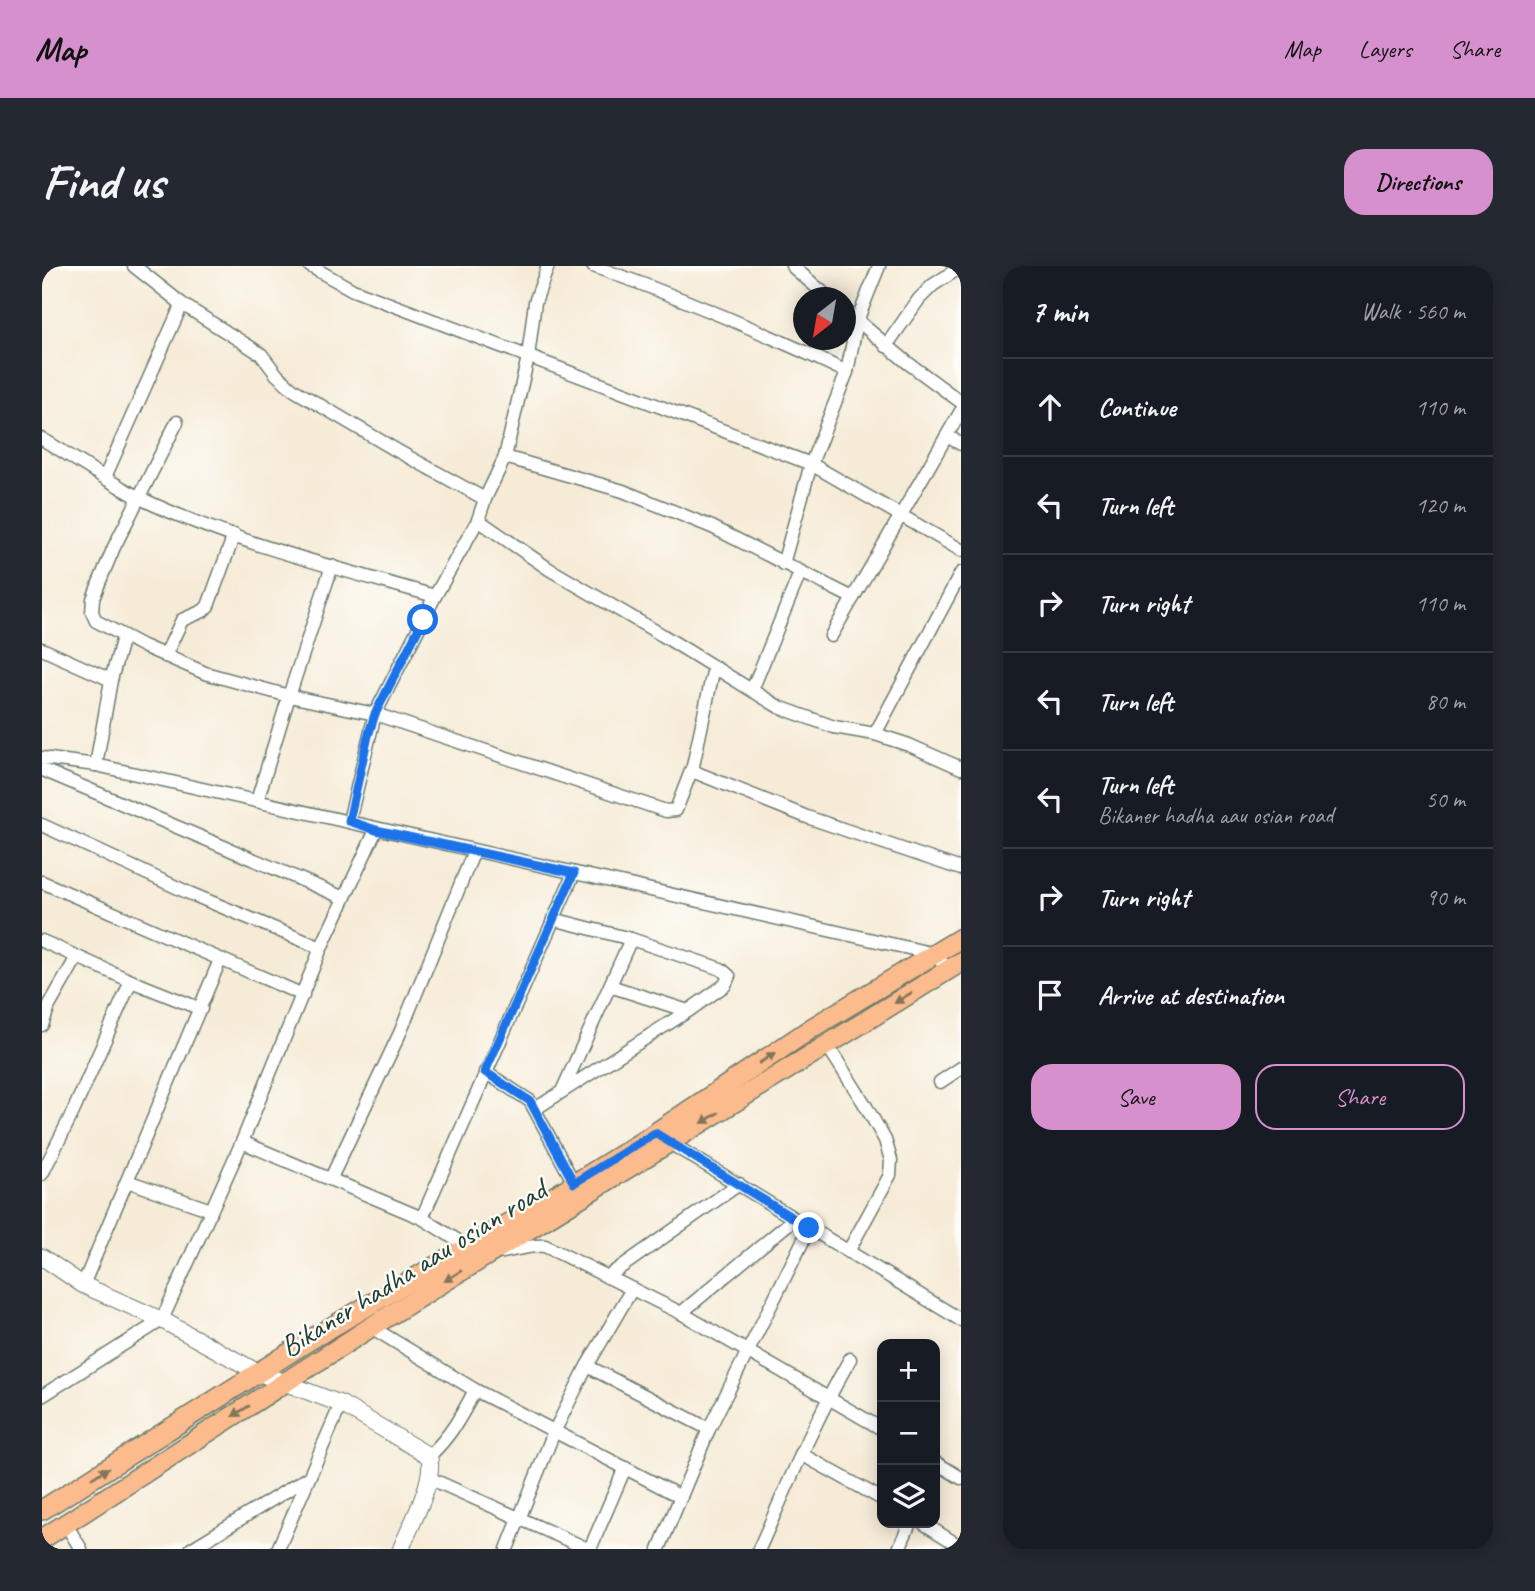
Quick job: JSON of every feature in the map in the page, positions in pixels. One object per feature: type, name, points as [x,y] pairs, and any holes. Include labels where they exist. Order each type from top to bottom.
[{"type":"main road","name":"Bikaner hadha aau osian road","points":[[42,1538],[487,1254],[662,1138],[812,1028],[961,938]]},
{"type":"main road","name":"Bikaner hadha aau osian road","points":[[42,1510],[259,1373],[574,1183],[662,1138],[827,1045],[954,966]]},
{"type":"street","points":[[134,266],[182,304],[261,354],[277,375],[294,390],[485,499]]},
{"type":"street","points":[[310,266],[353,289],[811,464],[961,550]]},
{"type":"street","points":[[349,821],[375,714],[435,596],[478,520],[505,457],[528,357],[536,302],[548,266]]},
{"type":"street","points":[[593,266],[717,312],[847,372]]},
{"type":"street","points":[[792,266],[816,287]]},
{"type":"street","points":[[886,346],[919,299],[933,285],[961,267]]},
{"type":"street","points":[[783,565],[811,464],[847,372],[857,321],[875,268]]},
{"type":"street","points":[[105,477],[182,304]]},
{"type":"street","points":[[857,321],[961,402]]},
{"type":"street","points":[[831,636],[961,411]]},
{"type":"street","points":[[177,422],[114,547],[93,599],[92,612],[96,621],[123,637],[205,673],[289,696],[375,714],[666,811],[676,810],[692,771],[714,667]]},
{"type":"street","points":[[947,436],[961,444]]},
{"type":"street","points":[[42,439],[140,498],[179,515],[234,535],[435,596]]},
{"type":"street","points":[[505,457],[623,491],[712,527],[853,598]]},
{"type":"street","points":[[478,520],[549,569],[779,707],[835,727],[875,734],[909,745],[961,767]]},
{"type":"street","points":[[165,656],[182,620],[208,606],[234,535]]},
{"type":"street","points":[[257,802],[332,566]]},
{"type":"street","points":[[752,691],[800,573]]},
{"type":"street","points":[[875,734],[961,573]]},
{"type":"street","points":[[96,765],[111,680],[123,637]]},
{"type":"street","points":[[42,649],[111,680]]},
{"type":"street","points":[[43,765],[96,765],[935,954],[954,966]]},
{"type":"street","points":[[43,765],[344,898]]},
{"type":"street","points":[[692,771],[807,817],[961,869]]},
{"type":"street","points":[[42,825],[189,893],[321,948]]},
{"type":"street","points":[[42,1396],[162,1320],[242,1142],[321,948],[376,830]]},
{"type":"street","points":[[331,1178],[400,1033],[474,850]]},
{"type":"street","points":[[422,1218],[574,873]]},
{"type":"street","points":[[42,882],[303,995]]},
{"type":"street","points":[[535,1109],[688,1011],[725,985],[729,976],[726,972],[631,939],[553,919]]},
{"type":"street","points":[[563,1091],[631,939]]},
{"type":"street","points":[[42,941],[201,1009]]},
{"type":"street","points":[[42,1024],[46,1005],[77,957]]},
{"type":"street","points":[[83,1285],[220,960]]},
{"type":"street","points":[[42,1174],[73,1112],[131,981]]},
{"type":"street","points":[[610,986],[688,1011]]},
{"type":"street","points":[[827,1045],[885,1140],[891,1160],[890,1175],[848,1252]]},
{"type":"street","points":[[940,1082],[961,1068]]},
{"type":"street","points":[[485,1072],[530,1101],[574,1183]]},
{"type":"street","points":[[662,1138],[961,1320]]},
{"type":"street","points":[[242,1142],[422,1218],[468,1247]]},
{"type":"street","points":[[127,1181],[211,1210]]},
{"type":"street","points":[[607,1277],[739,1184]]},
{"type":"street","points":[[681,1313],[794,1219]]},
{"type":"street","points":[[659,1549],[709,1429],[809,1228]]},
{"type":"street","points":[[487,1254],[515,1251],[535,1245],[545,1246],[681,1313],[877,1426]]},
{"type":"street","points":[[42,1257],[83,1285],[162,1320],[259,1373],[341,1404],[429,1456],[432,1464],[429,1478],[401,1549]]},
{"type":"street","points":[[507,1549],[554,1432],[587,1366],[632,1289]]},
{"type":"street","points":[[371,1327],[475,1390],[681,1497]]},
{"type":"street","points":[[760,1549],[828,1396],[850,1359]]},
{"type":"street","points":[[587,1366],[709,1429]]},
{"type":"street","points":[[429,1456],[456,1426],[475,1390]]},
{"type":"street","points":[[278,1549],[341,1404]]},
{"type":"street","points":[[801,1454],[877,1496]]},
{"type":"street","points":[[940,1465],[961,1478]]},
{"type":"street","points":[[429,1478],[589,1549],[625,1468]]},
{"type":"street","points":[[191,1549],[309,1477]]},
{"type":"street","points":[[65,1523],[81,1549]]},
{"type":"street","points":[[899,1549],[908,1528]]},
{"type":"street","points":[[931,1528],[961,1547]]},
{"type":"route","points":[[423,620],[375,714],[349,821],[376,830],[574,873],[485,1072],[530,1101],[574,1183],[655,1133],[809,1228]]}]
